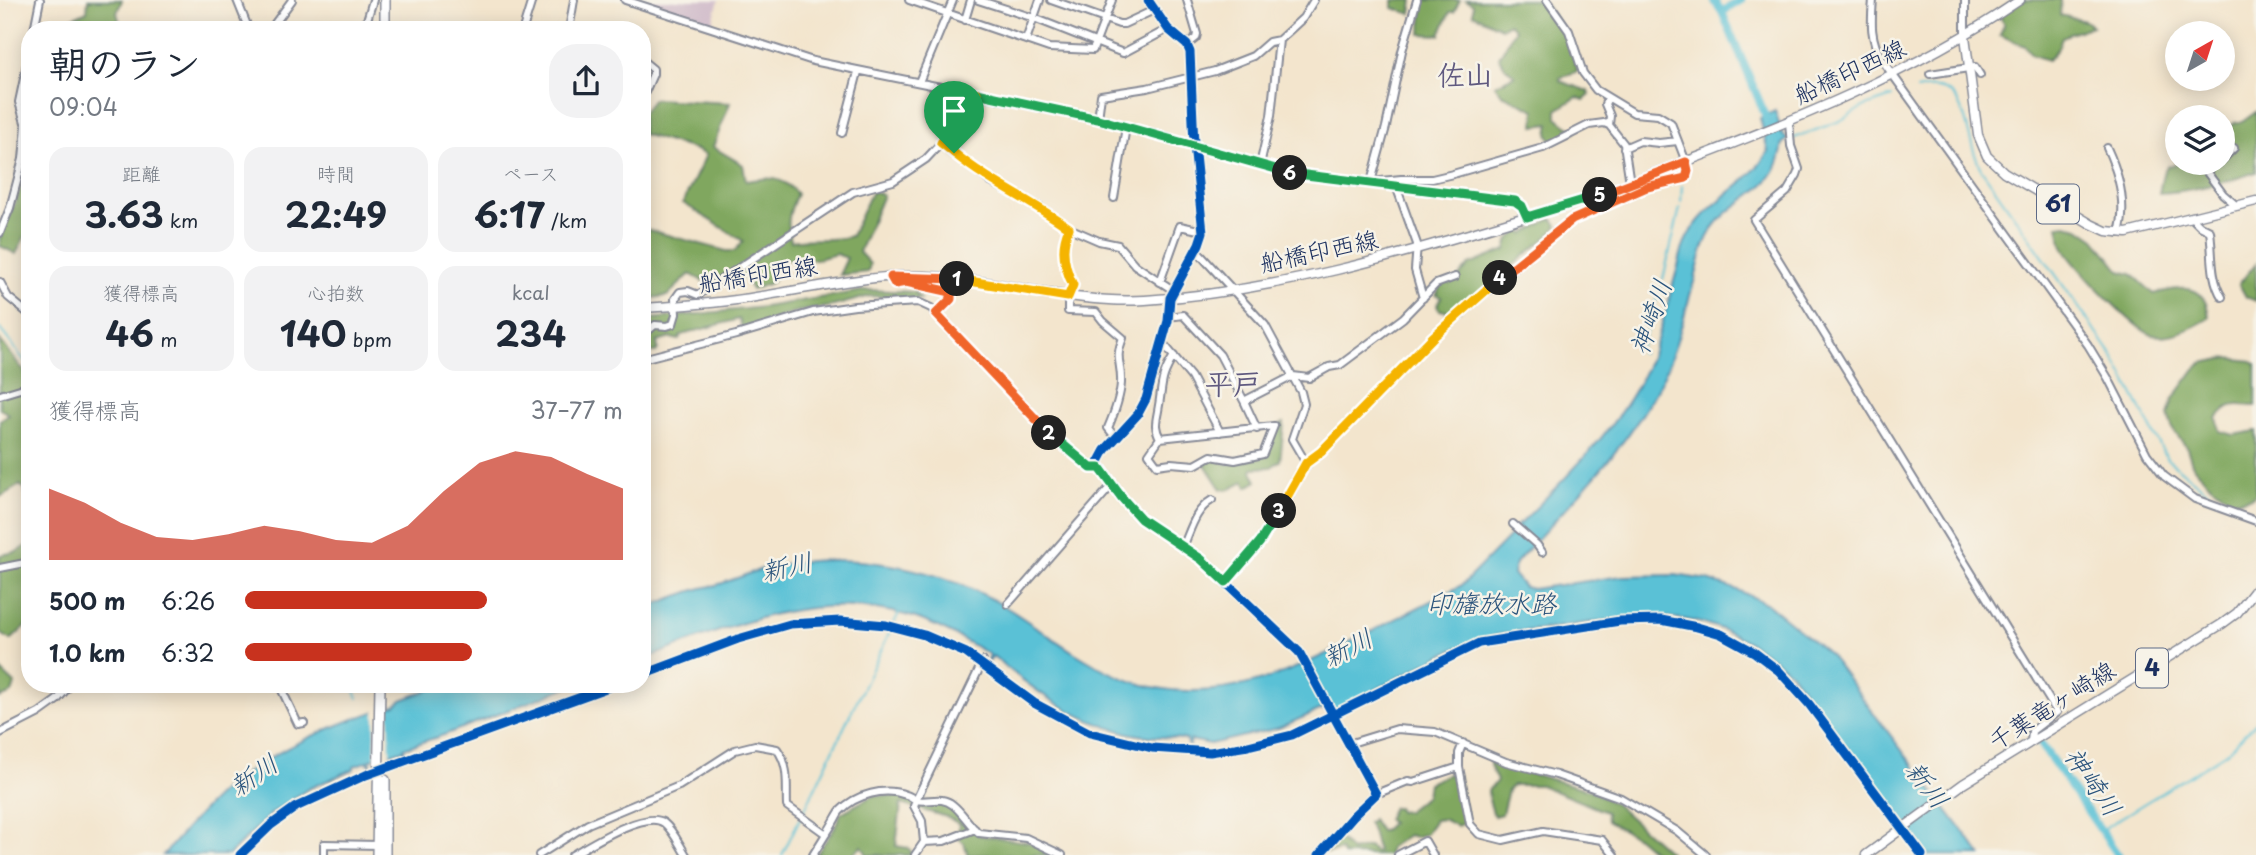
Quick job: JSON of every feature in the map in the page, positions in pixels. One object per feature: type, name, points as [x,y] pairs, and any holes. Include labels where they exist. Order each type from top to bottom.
[{"type":"highway","points":[[383,0],[383,21]]},
{"type":"highway","points":[[383,693],[379,848],[385,855]]},
{"type":"main road","name":"船橋印西線","points":[[651,307],[743,299],[839,282],[891,277],[957,279],[1068,297],[1116,301],[1232,289],[1331,271],[1418,250],[1578,202],[1788,122],[1893,75],[1965,36],[2020,0]]},
{"type":"main road","name":"61","points":[[1965,36],[1978,135],[1989,159],[2004,172],[2091,224],[2106,231],[2137,232],[2256,201]]},
{"type":"main road","name":"千葉竜ヶ崎線","points":[[1867,855],[1942,799],[2222,624],[2237,613],[2256,589]]},
{"type":"street","points":[[36,21],[40,0]]},
{"type":"street","points":[[237,0],[245,21]]},
{"type":"street","points":[[277,21],[292,0]]},
{"type":"street","points":[[367,21],[373,0]]},
{"type":"street","points":[[525,21],[532,0]]},
{"type":"street","points":[[570,21],[574,0]]},
{"type":"street","points":[[625,0],[802,58],[858,72],[1098,119],[1308,177],[1515,201],[1522,206],[1527,217]]},
{"type":"street","points":[[909,0],[1049,48],[1093,50],[1112,0]]},
{"type":"street","points":[[933,8],[936,0]]},
{"type":"street","points":[[919,82],[953,0]]},
{"type":"street","points":[[965,20],[971,0]]},
{"type":"street","points":[[978,0],[1034,18],[1123,53],[1168,30]]},
{"type":"street","points":[[1026,40],[1041,0]]},
{"type":"street","points":[[1051,0],[1105,20],[1124,24],[1154,10]]},
{"type":"street","points":[[1149,0],[1168,30],[1187,45],[1190,52],[1194,145],[1203,231],[1196,250],[1171,294],[1168,317],[1146,399],[1138,414],[1100,457],[1100,468],[1141,519],[1201,559],[1303,658],[1377,794]]},
{"type":"street","points":[[1187,0],[1197,34],[1187,45]]},
{"type":"street","points":[[1098,119],[1101,95],[1147,88],[1234,65],[1253,56],[1269,42],[1279,40],[1303,18],[1314,0]]},
{"type":"street","points":[[1371,183],[1402,51],[1417,0]]},
{"type":"street","points":[[1226,582],[1260,542],[1306,463],[1321,452],[1433,337],[1572,220],[1647,187],[1686,178],[1686,162],[1671,123],[1658,115],[1634,113],[1608,98],[1588,80],[1569,31],[1547,0]]},
{"type":"street","points":[[1873,0],[1870,22],[1873,41],[1893,75],[2088,345],[2147,454],[2159,470],[2194,499],[2256,521]]},
{"type":"street","points":[[1965,0],[1965,36]]},
{"type":"street","points":[[1261,165],[1271,116],[1279,40]]},
{"type":"street","points":[[1930,74],[1970,67],[1977,68],[1980,75]]},
{"type":"street","points":[[842,133],[858,72]]},
{"type":"street","points":[[651,328],[655,325],[673,324],[676,320],[675,299],[680,292],[684,290],[698,295],[853,192],[901,177],[926,159],[941,143],[961,112],[969,92]]},
{"type":"street","points":[[1608,98],[1605,104],[1610,116],[1609,125]]},
{"type":"street","points":[[1788,122],[1791,146],[1799,169],[1797,176],[1790,189],[1754,220],[2057,712],[2032,731],[2030,736],[2035,739]]},
{"type":"street","points":[[1371,183],[1432,179],[1544,148],[1589,125],[1604,123],[1621,138],[1630,183]]},
{"type":"street","points":[[1114,198],[1126,127]]},
{"type":"street","points":[[1624,148],[1640,141],[1678,141]]},
{"type":"street","points":[[941,143],[991,181],[1041,208],[1069,228],[1099,241],[1118,245],[1135,265],[1160,282],[1171,294]]},
{"type":"street","points":[[2107,148],[2120,184],[2122,220],[2119,233]]},
{"type":"street","points":[[0,233],[13,200],[21,167]]},
{"type":"street","points":[[2209,175],[2223,194],[2237,206]]},
{"type":"street","points":[[1396,186],[1418,250],[1415,270],[1423,299]]},
{"type":"street","points":[[2192,218],[2210,231],[2210,259],[2215,268],[2216,285],[2222,298]]},
{"type":"street","points":[[1160,282],[1180,226],[1203,231]]},
{"type":"street","points":[[1069,228],[1063,260],[1073,285],[1068,297],[1068,311],[1096,312],[1123,338],[1117,356],[1120,370],[1119,395],[1108,428],[1116,438]]},
{"type":"street","points":[[1196,250],[1265,324],[1293,376],[1304,404],[1292,439],[1306,463]]},
{"type":"street","points":[[891,277],[895,284],[906,282],[951,292],[951,299],[936,314]]},
{"type":"street","points":[[1244,401],[1293,376],[1309,378],[1329,367],[1340,365],[1403,318],[1436,284],[1455,277]]},
{"type":"street","points":[[0,282],[8,297],[21,308]]},
{"type":"street","points":[[651,357],[813,312],[918,302],[931,308],[1057,441],[1091,468],[1100,468]]},
{"type":"street","points":[[1168,317],[1183,315],[1220,355],[1257,429]]},
{"type":"street","points":[[1162,342],[1191,377],[1220,432]]},
{"type":"street","points":[[1160,438],[1154,420],[1163,373],[1174,356]]},
{"type":"street","points":[[0,395],[21,389]]},
{"type":"street","points":[[1274,426],[1263,454],[1235,460],[1211,456],[1192,465],[1157,465],[1149,454],[1160,438],[1162,440],[1274,426]]},
{"type":"street","points":[[1008,604],[1112,485]]},
{"type":"street","points":[[1183,547],[1188,530],[1201,506],[1212,500]]},
{"type":"street","points":[[1513,524],[1542,552]]},
{"type":"street","points":[[0,568],[21,564]]},
{"type":"street","points":[[915,855],[924,842],[922,821],[914,806],[916,800],[983,661]]},
{"type":"street","points":[[0,733],[40,713],[63,693]]},
{"type":"street","points":[[283,693],[298,724],[304,723]]},
{"type":"street","points":[[1348,744],[1379,733],[1408,729],[1435,732],[1506,762],[1556,775],[1621,798],[1669,825],[1706,855]]},
{"type":"street","points":[[1463,743],[1459,753],[1459,767],[1470,824],[1479,834],[1503,840],[1543,831],[1602,840],[1614,855]]},
{"type":"street","points":[[539,855],[588,824],[679,786],[735,750],[755,745],[777,749],[782,756],[788,779],[787,806],[826,834]]},
{"type":"street","points":[[1310,855],[1319,854],[1377,794],[1408,781],[1413,782],[1459,767]]},
{"type":"street","points":[[813,855],[840,811],[874,792],[905,794],[916,800],[938,799],[950,803],[979,833],[1026,838],[1062,855]]},
{"type":"street","points":[[572,855],[636,822],[651,818],[664,823],[686,855]]},
{"type":"street","points":[[924,842],[944,841],[975,829]]},
{"type":"street","points":[[1398,855],[1425,842],[1433,855]]},
{"type":"street","points":[[324,855],[324,844],[379,848]]},
{"type":"shaded area","points":[[639,0],[719,0],[712,24]]},
{"type":"green space","points":[[88,0],[122,0],[117,13],[119,21],[66,21],[87,11]]},
{"type":"green space","points":[[1393,0],[1413,0],[1411,14],[1393,8]]},
{"type":"green space","points":[[1423,0],[1460,0],[1454,12],[1450,12],[1440,35],[1421,34]]},
{"type":"green space","points":[[1466,0],[1541,0],[1563,33],[1578,71],[1560,78],[1560,81],[1588,91],[1590,95],[1584,100],[1577,97],[1557,110],[1557,117],[1575,132],[1553,142],[1548,134],[1550,124],[1534,126],[1535,110],[1502,94],[1495,85],[1515,75],[1505,67],[1499,57],[1515,29],[1509,23],[1501,28],[1473,14],[1473,5]]},
{"type":"green space","points":[[2014,0],[2061,0],[2060,15],[2085,21],[2092,26],[2062,37],[2058,48],[2048,60],[2032,55],[2025,46],[2000,35],[2004,24],[1997,11]]},
{"type":"green space","points":[[653,99],[730,103],[713,147],[743,165],[746,181],[780,180],[797,194],[789,217],[791,241],[851,236],[872,191],[883,195],[859,252],[870,264],[868,272],[839,275],[847,258],[836,254],[818,259],[778,260],[773,282],[752,290],[746,279],[737,273],[717,289],[690,274],[667,296],[651,298],[651,230],[726,251],[735,251],[743,241],[683,203],[706,155],[651,137]]},
{"type":"green space","points":[[2256,112],[2256,172],[2208,186],[2159,193],[2165,170],[2165,175],[2235,175],[2235,122],[2242,122]]},
{"type":"green space","points":[[21,188],[21,244],[16,254],[0,246],[0,238]]},
{"type":"green space","points":[[1552,218],[1557,225],[1553,232],[1456,313],[1440,310],[1437,306],[1441,297],[1436,295],[1441,284],[1457,279],[1469,265],[1506,250],[1509,239],[1521,231],[1524,234]]},
{"type":"green space","points":[[2058,226],[2079,228],[2095,239],[2120,271],[2132,274],[2154,294],[2182,289],[2197,292],[2207,306],[2209,318],[2175,334],[2160,336],[2145,331],[2107,298],[2066,252]]},
{"type":"green space","points":[[2256,263],[2256,301],[2246,297],[2239,284]]},
{"type":"green space","points":[[867,290],[914,292],[921,299],[870,296],[834,306],[795,312],[743,330],[739,319],[681,335],[679,340],[671,338],[657,342],[658,349],[651,352],[651,319],[764,307]]},
{"type":"green space","points":[[0,340],[21,367],[21,486],[0,497],[0,420],[9,414],[0,409]]},
{"type":"green space","points":[[2228,358],[2256,364],[2256,406],[2230,406],[2217,418],[2220,431],[2234,435],[2256,431],[2256,493],[2252,497],[2232,501],[2206,481],[2192,464],[2187,448],[2173,430],[2168,415],[2173,399],[2195,369],[2202,363]]},
{"type":"green space","points":[[1284,423],[1280,461],[1271,467],[1253,468],[1257,481],[1247,487],[1244,481],[1227,490],[1221,489],[1204,463],[1213,458],[1228,464],[1263,457],[1275,426]]},
{"type":"green space","points":[[21,549],[21,631],[11,640],[0,633],[0,555]]},
{"type":"green space","points":[[0,670],[15,684],[12,693],[0,698]]},
{"type":"green space","points":[[1490,762],[1590,790],[1615,804],[1669,852],[1669,855],[1658,855],[1637,837],[1607,821],[1606,812],[1540,785],[1513,785],[1508,790],[1502,814],[1494,816],[1488,790],[1497,781]]},
{"type":"green space","points":[[1451,773],[1458,776],[1467,822],[1457,826],[1443,819],[1435,820],[1425,834],[1415,837],[1408,835],[1390,847],[1388,855],[1343,855],[1341,850],[1327,853],[1325,850],[1330,844],[1341,840],[1351,851],[1369,847],[1375,852],[1378,850],[1368,823],[1372,819],[1380,831],[1383,831],[1391,823],[1387,819],[1393,807],[1397,807],[1399,812],[1407,811],[1426,796],[1428,783]]},
{"type":"green space","points":[[874,795],[947,804],[978,835],[1028,842],[1057,855],[968,855],[964,843],[957,837],[959,824],[947,817],[901,804],[896,846],[908,848],[912,855],[867,855],[862,846],[852,855],[816,855],[841,813]]},
{"type":"water","name":"印旛放水路","points":[[1775,111],[1783,136],[1787,137],[1787,140],[1783,143],[1773,173],[1764,184],[1722,218],[1709,235],[1672,356],[1661,382],[1613,455],[1515,564],[1513,574],[1524,587],[1532,589],[1622,576],[1675,575],[1708,580],[1766,603],[1829,654],[1981,855],[1927,855],[1790,672],[1761,650],[1733,634],[1707,624],[1680,619],[1625,619],[1489,637],[1442,655],[1335,710],[1322,709],[1279,728],[1210,744],[1191,740],[1189,747],[1187,740],[1135,735],[1089,720],[1056,703],[993,656],[988,663],[990,655],[953,634],[913,617],[877,609],[842,606],[774,614],[651,657],[651,606],[773,566],[834,560],[897,566],[957,583],[1012,611],[1096,666],[1141,684],[1193,691],[1237,687],[1279,675],[1318,658],[1462,585],[1593,448],[1624,407],[1649,362],[1686,240],[1705,214],[1750,174],[1768,151],[1760,118]]},
{"type":"water","name":"新川","points":[[420,693],[552,693],[404,748],[405,756],[402,750],[370,760],[372,770],[368,761],[308,789],[272,813],[229,855],[163,855],[218,795],[264,761],[307,738],[396,705]]},
{"type":"pier","points":[[389,703],[390,757],[375,762],[375,709]]},
{"type":"waterway","name":"神崎川","points":[[1714,0],[1722,12],[1769,124]]},
{"type":"waterway","points":[[1722,12],[1741,0]]},
{"type":"waterway","points":[[1917,90],[1935,88],[1947,91],[1956,100],[1981,169],[2113,356],[2167,459],[2209,493]]},
{"type":"waterway","points":[[1794,138],[1892,97]]},
{"type":"waterway","points":[[1681,202],[1682,186]]},
{"type":"waterway","points":[[1663,279],[1680,208]]},
{"type":"waterway","points":[[1641,346],[1661,286]]},
{"type":"waterway","points":[[0,329],[21,356]]},
{"type":"waterway","points":[[803,813],[899,613]]},
{"type":"waterway","points":[[356,693],[358,698]]},
{"type":"waterway","points":[[2101,830],[2226,753],[2256,722]]},
{"type":"waterway","name":"神崎川","points":[[2034,734],[2118,855]]},
{"type":"waterway","points":[[782,855],[800,818]]},
{"type":"cycle path","points":[[1148,0],[1168,29],[1187,45],[1190,52],[1194,145],[1203,232],[1170,298],[1168,321],[1146,399],[1138,414],[1105,450],[1098,463],[1122,498],[1141,519],[1201,559],[1299,652],[1376,794],[1319,855]]},
{"type":"cycle path","points":[[651,672],[738,639],[790,624],[840,621],[886,625],[924,635],[966,653],[1034,703],[1090,733],[1152,748],[1210,752],[1292,735],[1479,643],[1620,621],[1661,620],[1721,634],[1754,652],[1779,671],[1809,704],[1922,855]]},
{"type":"cycle path","points":[[240,855],[271,825],[296,807],[366,775],[592,693]]},
{"type":"district","name":"佐山","points":[[1465,75]]},
{"type":"district","name":"平戸","points":[[1233,384]]},
{"type":"route","points":[[969,92],[1098,119],[1308,177],[1515,201],[1526,211],[1527,217],[1610,192],[1686,162],[1688,171],[1686,178],[1647,187],[1572,220],[1480,295],[1433,337],[1321,452],[1306,463],[1260,542],[1226,582],[1201,559],[1141,519],[1100,468],[1091,468],[1057,441],[952,331],[936,314],[948,304],[951,292],[906,282],[892,282],[891,277],[898,276],[957,279],[1068,297],[1073,285],[1063,260],[1069,228],[1041,208],[991,181],[954,153],[941,143],[961,112],[969,92]]}]
